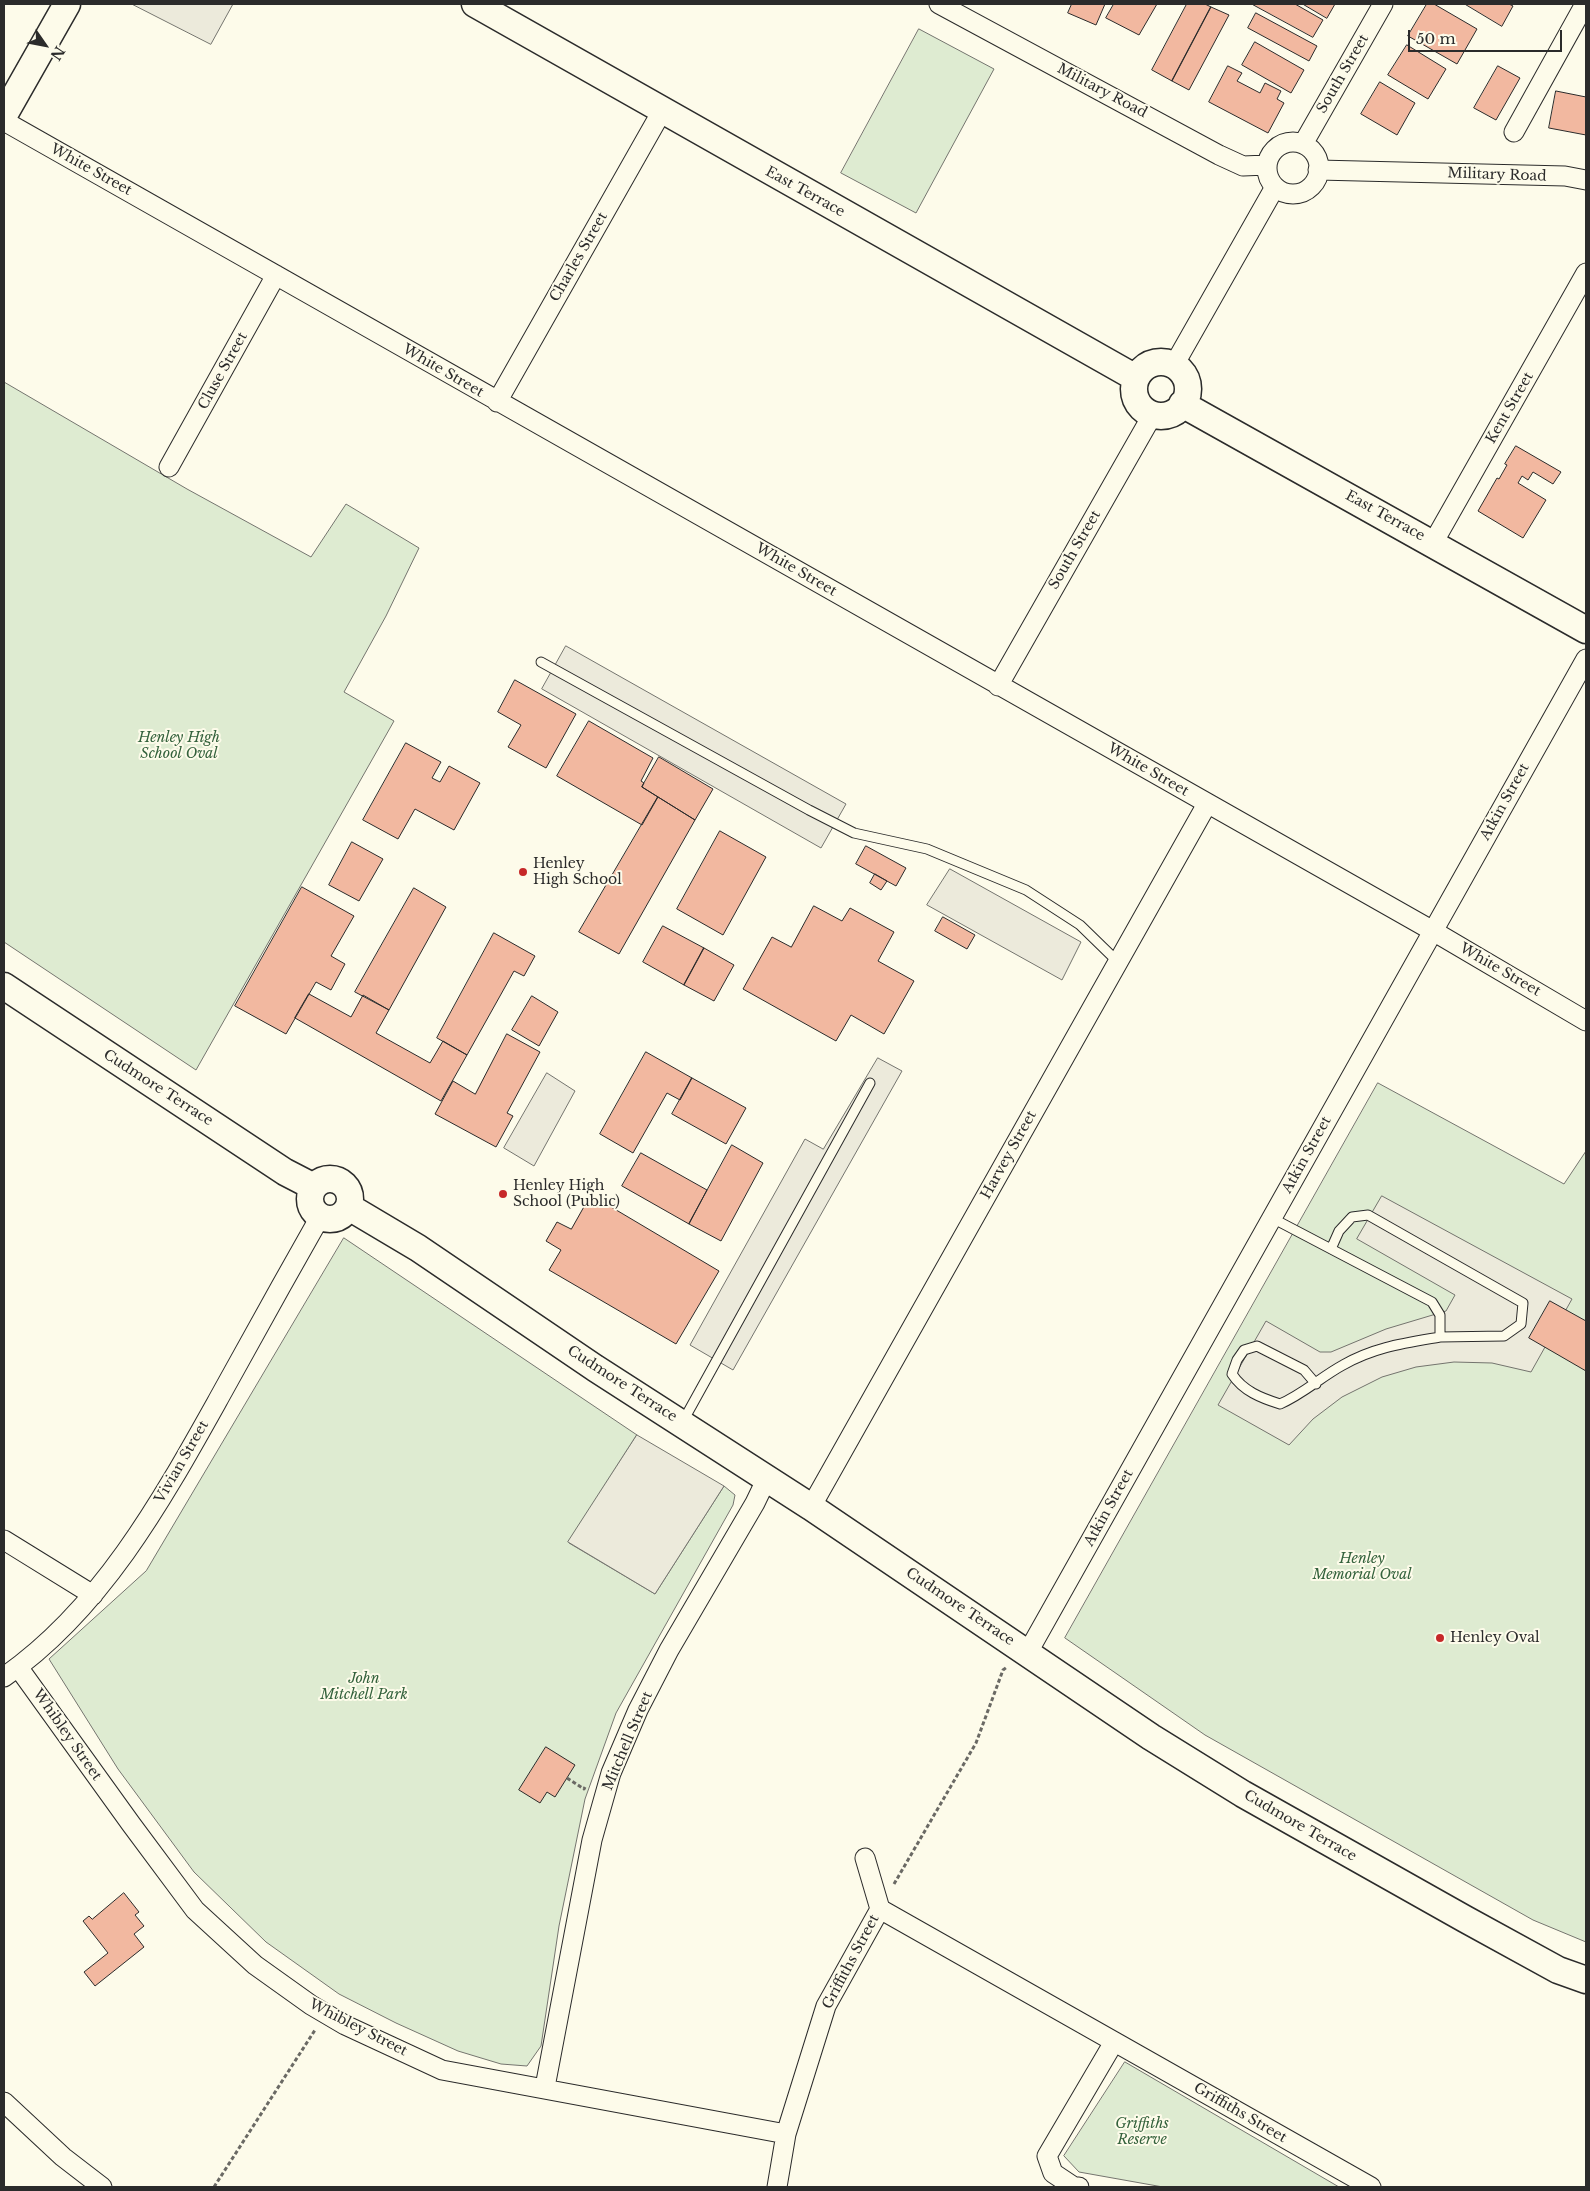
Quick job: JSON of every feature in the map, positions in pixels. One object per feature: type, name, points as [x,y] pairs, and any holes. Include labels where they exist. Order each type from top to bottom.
[{"type":"street","points":[[4,89],[51,4]]},
{"type":"street","points":[[4,115],[67,4]]},
{"type":"street","name":"East Terrace","points":[[475,4],[1136,378]]},
{"type":"street","name":"Military Road","points":[[940,4],[1219,155],[1243,166],[1267,165]]},
{"type":"street","name":"South Street","points":[[1303,144],[1383,4]]},
{"type":"street","points":[[1514,132],[1585,4]]},
{"type":"street","name":"Charles Street","points":[[497,402],[662,111]]},
{"type":"street","name":"White Street","points":[[4,121],[1433,931],[1586,1021]]},
{"type":"street","points":[[1291,142],[1303,144],[1314,154],[1318,162],[1318,170],[1314,182],[1300,193],[1291,194],[1275,187],[1270,180],[1267,165],[1275,149],[1282,144],[1291,142]]},
{"type":"street","name":"Military Road","points":[[1318,170],[1565,176],[1586,180]]},
{"type":"street","points":[[1174,365],[1275,187]]},
{"type":"street","name":"Kent Street","points":[[1433,543],[1586,273]]},
{"type":"street","name":"Cluse Street","points":[[169,467],[276,275]]},
{"type":"street","points":[[1156,362],[1174,365],[1180,370],[1187,383],[1188,390],[1182,404],[1169,414],[1152,414],[1138,404],[1134,387],[1136,378],[1148,365],[1156,362]]},
{"type":"street","name":"East Terrace","points":[[1182,404],[1586,630]]},
{"type":"street","name":"South Street","points":[[998,686],[1152,414]]},
{"type":"street","name":"Atkin Street","points":[[1028,1652],[1586,659]]},
{"type":"street","name":"Harvey Street","points":[[811,1507],[1207,804]]},
{"type":"street","name":"Cudmore Terrace","points":[[4,986],[285,1172],[314,1187]]},
{"type":"street","points":[[326,1179],[341,1182],[348,1187],[350,1194],[349,1207],[341,1217],[331,1220],[320,1217],[311,1205],[310,1196],[314,1187],[326,1179]]},
{"type":"street","name":"Cudmore Terrace","points":[[349,1207],[418,1248],[595,1368],[811,1507],[1028,1652],[1151,1738],[1243,1794],[1532,1956],[1558,1970],[1586,1980]]},
{"type":"street","name":"Vivian Street","points":[[11,1672],[59,1631],[93,1594],[165,1495],[320,1217]]},
{"type":"street","name":"Mitchell Street","points":[[545,2088],[592,1840],[611,1773],[638,1710],[669,1650],[755,1503],[767,1478]]},
{"type":"street","points":[[4,1540],[93,1594]]},
{"type":"street","name":"Whibley Street","points":[[11,1672],[131,1824],[195,1910],[255,1965],[311,2005],[345,2025],[442,2070],[786,2134]]},
{"type":"street","points":[[865,1858],[880,1909]]},
{"type":"street","name":"Griffiths Street","points":[[777,2187],[786,2134],[826,2006],[880,1909],[1367,2186]]},
{"type":"street","points":[[1079,2187],[1052,2173],[1047,2156],[1114,2042]]},
{"type":"street","points":[[4,2102],[63,2157],[102,2187]]},
{"type":"lane","points":[[541,662],[808,810],[854,833],[927,849],[1026,890],[1080,925],[1118,962]]},
{"type":"lane","points":[[682,1423],[870,1084]]},
{"type":"lane","points":[[1316,1384],[1304,1370],[1257,1346],[1244,1350],[1237,1360],[1232,1374],[1238,1384],[1263,1399],[1280,1404],[1316,1384],[1343,1365],[1389,1345],[1440,1337],[1504,1336],[1522,1324],[1522,1303],[1368,1215],[1352,1217],[1339,1231],[1331,1248]]},
{"type":"lane","points":[[1271,1218],[1432,1302],[1440,1315],[1440,1337]]},
{"type":"path","points":[[880,1909],[976,1743],[1003,1670],[1028,1652]]},
{"type":"path","points":[[567,1778],[584,1789],[587,1782]]},
{"type":"path","points":[[214,2187],[315,2030]]},
{"type":"green space","points":[[919,29],[994,69],[916,213],[841,173]]},
{"type":"green space","name":"Henley High School Oval","points":[[4,382],[187,489],[311,557],[346,504],[419,548],[386,616],[344,692],[394,721],[196,1070],[4,942]]},
{"type":"green space","name":"Henley Memorial Oval","points":[[1378,1083],[1564,1184],[1586,1151],[1586,1942],[1533,1920],[1205,1735],[1065,1638]]},
{"type":"green space","name":"John Mitchell Park","points":[[344,1238],[637,1435],[569,1543],[655,1594],[724,1486],[735,1495],[733,1505],[616,1713],[585,1799],[559,1926],[541,2046],[527,2066],[501,2064],[458,2051],[396,2023],[339,1994],[266,1942],[194,1872],[118,1769],[49,1659],[146,1571]]},
{"type":"green space","name":"Griffiths Reserve","points":[[1125,2062],[1339,2187],[1163,2187],[1079,2172],[1064,2156]]},
{"type":"shaded area","points":[[132,4],[233,4],[211,44]]},
{"type":"shaded area","points":[[566,646],[846,804],[821,848],[542,689]]},
{"type":"shaded area","points":[[950,869],[1081,942],[1062,980],[927,905]]},
{"type":"shaded area","points":[[878,1058],[902,1071],[733,1370],[690,1345],[805,1139],[823,1149]]},
{"type":"shaded area","points":[[547,1073],[575,1091],[534,1166],[504,1148]]},
{"type":"shaded area","points":[[1382,1196],[1572,1299],[1531,1372],[1492,1363],[1454,1362],[1416,1367],[1382,1377],[1342,1397],[1313,1419],[1289,1445],[1218,1405],[1266,1321],[1320,1352],[1331,1352],[1386,1329],[1446,1311],[1455,1295],[1357,1239]]},
{"type":"shaded area","points":[[637,1435],[724,1486],[655,1594],[568,1542]]},
{"type":"building","points":[[1072,4],[1105,4],[1096,25],[1068,13]]},
{"type":"building","points":[[1114,4],[1157,4],[1139,35],[1106,18]]},
{"type":"building","points":[[1187,4],[1205,4],[1211,7],[1172,81],[1152,70]]},
{"type":"building","points":[[1252,4],[1295,4],[1323,20],[1313,37]]},
{"type":"building","points":[[1303,4],[1335,4],[1327,18]]},
{"type":"building","points":[[1427,4],[1434,4],[1477,29],[1457,64],[1408,36]]},
{"type":"building","points":[[1465,4],[1509,4],[1513,6],[1502,26]]},
{"type":"building","points":[[1211,7],[1229,15],[1189,90],[1172,81]]},
{"type":"building","points":[[1256,13],[1317,46],[1309,61],[1248,28]]},
{"type":"building","points":[[1255,42],[1304,70],[1291,93],[1242,65]]},
{"type":"building","points":[[1407,45],[1446,69],[1428,99],[1388,75]]},
{"type":"building","points":[[1228,66],[1242,73],[1237,81],[1260,93],[1265,83],[1281,91],[1277,99],[1284,103],[1268,133],[1209,102]]},
{"type":"building","points":[[1498,66],[1520,78],[1496,120],[1474,108]]},
{"type":"building","points":[[1380,82],[1415,103],[1397,135],[1361,114]]},
{"type":"building","points":[[1556,91],[1586,97],[1586,135],[1549,128]]},
{"type":"building","points":[[1516,446],[1561,472],[1553,484],[1533,472],[1528,480],[1522,476],[1518,483],[1546,500],[1523,538],[1478,511],[1497,478],[1499,479],[1507,465],[1505,464]]},
{"type":"building","points":[[515,680],[576,714],[546,768],[508,747],[521,725],[498,712]]},
{"type":"building","points":[[589,721],[653,758],[641,781],[644,783],[642,787],[658,797],[642,825],[557,776]]},
{"type":"building","points":[[406,743],[441,762],[432,778],[440,782],[449,766],[480,783],[454,830],[415,809],[398,839],[363,820]]},
{"type":"building","points":[[659,757],[713,789],[695,820],[642,787]]},
{"type":"building","points":[[658,797],[695,820],[619,954],[579,932]]},
{"type":"building","points":[[720,831],[766,857],[723,935],[677,909]]},
{"type":"building","points":[[352,842],[383,859],[359,901],[329,885]]},
{"type":"building","points":[[866,846],[906,868],[896,886],[856,864]]},
{"type":"building","points":[[875,874],[887,881],[881,890],[870,883]]},
{"type":"building","points":[[302,887],[354,916],[331,956],[345,964],[331,990],[316,982],[286,1034],[235,1006]]},
{"type":"building","points":[[414,888],[446,907],[389,1010],[355,992]]},
{"type":"building","points":[[814,906],[842,921],[850,908],[894,932],[878,961],[914,981],[884,1034],[851,1015],[836,1041],[743,989],[772,937],[791,947]]},
{"type":"building","points":[[943,917],[975,935],[967,949],[935,931]]},
{"type":"building","points":[[663,926],[704,948],[684,985],[643,962]]},
{"type":"building","points":[[494,933],[535,956],[524,976],[514,971],[467,1055],[437,1038]]},
{"type":"building","points":[[704,948],[734,965],[714,1001],[684,985]]},
{"type":"building","points":[[309,994],[351,1017],[363,995],[389,1010],[376,1033],[430,1063],[443,1041],[467,1055],[441,1101],[295,1018]]},
{"type":"building","points":[[532,996],[558,1012],[539,1046],[512,1030]]},
{"type":"building","points":[[507,1034],[540,1052],[507,1113],[513,1116],[496,1147],[435,1114],[453,1081],[475,1094]]},
{"type":"building","points":[[646,1052],[692,1078],[680,1100],[667,1093],[633,1153],[600,1134]]},
{"type":"building","points":[[692,1078],[746,1108],[726,1144],[672,1114]]},
{"type":"building","points":[[732,1145],[763,1163],[721,1241],[689,1224]]},
{"type":"building","points":[[641,1153],[707,1190],[689,1224],[622,1186]]},
{"type":"building","points":[[591,1195],[719,1271],[676,1344],[549,1270],[561,1250],[546,1241],[557,1222],[571,1229]]},
{"type":"building","points":[[1550,1301],[1586,1321],[1586,1371],[1529,1338]]},
{"type":"building","points":[[546,1747],[575,1765],[555,1797],[547,1792],[540,1803],[519,1790]]},
{"type":"building","points":[[124,1893],[139,1912],[135,1915],[144,1926],[134,1934],[144,1947],[95,1986],[84,1972],[108,1953],[83,1921],[89,1916],[92,1919]]},
{"type":"place","name":"Henley High School","points":[[523,872]]},
{"type":"place","name":"Henley High School (Public)","points":[[503,1194]]},
{"type":"place","name":"Henley Oval","points":[[1440,1638]]}]
